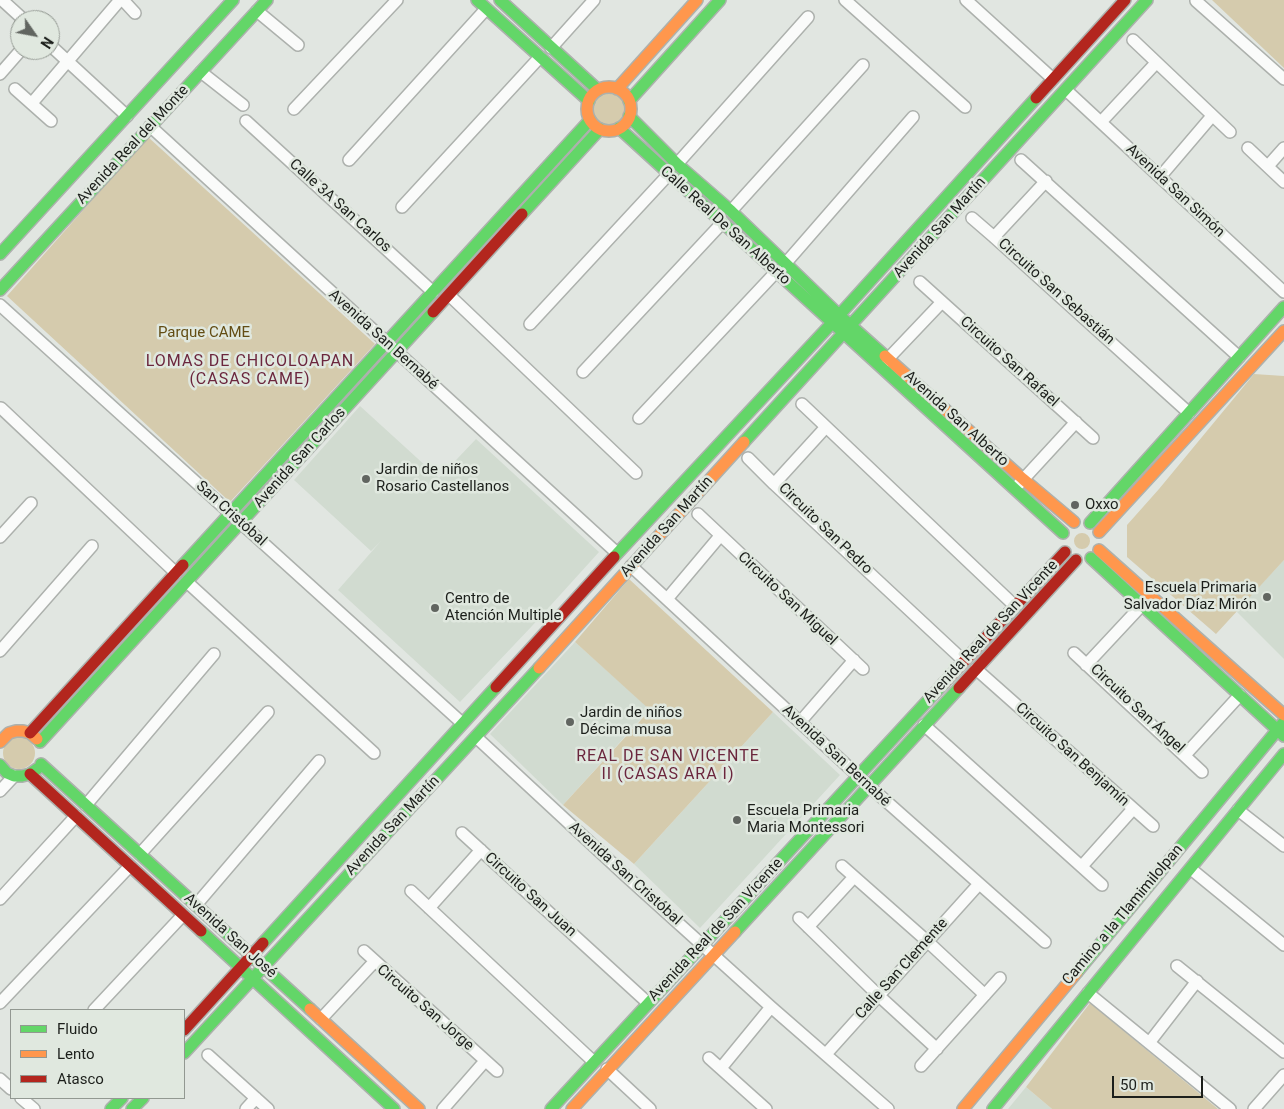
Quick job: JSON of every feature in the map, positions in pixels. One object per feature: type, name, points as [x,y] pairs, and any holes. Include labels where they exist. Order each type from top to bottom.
[{"type":"street","points":[[2,0],[13,10]]},
{"type":"street","points":[[32,103],[121,0],[135,13]]},
{"type":"street","name":"Avenida Real del Monte","points":[[0,254],[233,0]]},
{"type":"street","name":"Avenida Real del Monte","points":[[0,290],[267,0]]},
{"type":"street","points":[[294,109],[397,0]]},
{"type":"street","points":[[477,0],[589,100]]},
{"type":"street","points":[[500,0],[598,90]]},
{"type":"street","points":[[551,48],[594,0]]},
{"type":"street","points":[[617,89],[696,0]]},
{"type":"street","points":[[629,102],[720,0]]},
{"type":"street","points":[[845,0],[965,107]]},
{"type":"street","points":[[966,0],[1053,79]]},
{"type":"street","name":"Avenida San Martín","points":[[185,1029],[462,723],[836,318],[1125,0]]},
{"type":"street","name":"Avenida San Martín","points":[[185,1052],[476,737],[1148,0]]},
{"type":"street","points":[[1196,1],[1284,79]]},
{"type":"street","points":[[350,160],[486,8]]},
{"type":"street","points":[[257,11],[298,45]]},
{"type":"street","points":[[677,164],[808,17]]},
{"type":"street","points":[[1133,40],[1230,132]]},
{"type":"street","points":[[60,54],[127,116]]},
{"type":"street","points":[[402,207],[540,58]]},
{"type":"street","points":[[0,74],[12,60]]},
{"type":"street","points":[[1101,122],[1156,63]]},
{"type":"street","points":[[731,211],[863,65]]},
{"type":"street","points":[[201,72],[243,105]]},
{"type":"street","points":[[611,87],[617,89],[622,92],[629,102],[629,116],[619,128],[613,130],[600,129],[590,120],[587,107],[589,100],[598,90],[611,87]]},
{"type":"street","points":[[15,89],[51,120]]},
{"type":"street","name":"Avenida San Simón","points":[[1066,90],[1284,292]]},
{"type":"street","name":"Calle Real De San Alberto","points":[[629,116],[677,164],[731,211],[786,264],[836,318]]},
{"type":"street","points":[[1160,177],[1212,116]]},
{"type":"street","points":[[786,264],[913,117]]},
{"type":"street","name":"Avenida San Carlos","points":[[30,732],[590,120]]},
{"type":"street","name":"Calle 3A San Carlos","points":[[246,121],[433,292]]},
{"type":"street","name":"Avenida San Bernabé","points":[[150,126],[617,554]]},
{"type":"street","name":"Calle Real De San Alberto","points":[[619,128],[776,272],[836,318]]},
{"type":"street","name":"Avenida San Carlos","points":[[40,742],[600,129]]},
{"type":"street","points":[[1248,148],[1284,182]]},
{"type":"street","points":[[1268,166],[1284,148]]},
{"type":"street","points":[[1021,160],[1239,356]]},
{"type":"street","points":[[530,324],[669,174]]},
{"type":"street","name":"Circuito San Sebastián","points":[[1046,181],[994,237],[1189,413]]},
{"type":"street","points":[[972,218],[994,237]]},
{"type":"street","points":[[583,372],[723,222]]},
{"type":"street","points":[[638,418],[776,272]]},
{"type":"street","name":"Circuito San Rafael","points":[[920,282],[1093,438]]},
{"type":"street","points":[[448,296],[636,473]]},
{"type":"street","points":[[885,363],[942,302]]},
{"type":"street","name":"San Cristóbal","points":[[0,305],[462,723]]},
{"type":"street","points":[[1090,522],[1284,307]]},
{"type":"street","name":"Avenida San Alberto","points":[[836,318],[1014,489],[1063,533]]},
{"type":"street","points":[[1099,532],[1284,331]]},
{"type":"street","name":"Avenida San Alberto","points":[[885,363],[1074,522]]},
{"type":"street","points":[[802,404],[1015,606]]},
{"type":"street","points":[[1,408],[176,573]]},
{"type":"street","points":[[1014,489],[1076,422]]},
{"type":"street","name":"Circuito San Pedro","points":[[826,427],[774,484],[964,661]]},
{"type":"street","points":[[748,458],[774,484]]},
{"type":"street","points":[[0,537],[30,503]]},
{"type":"street","name":"Circuito San Miguel","points":[[698,514],[863,669]]},
{"type":"street","points":[[1074,522],[1090,522],[1099,532],[1101,544],[1095,554],[1081,560],[1076,560],[1065,552],[1061,542],[1063,533],[1074,522]]},
{"type":"street","points":[[666,599],[720,536]]},
{"type":"street","points":[[0,651],[92,546]]},
{"type":"street","name":"Avenida Real de San Vicente","points":[[551,1109],[1065,552]]},
{"type":"street","points":[[1095,554],[1142,605],[1240,696],[1282,730]]},
{"type":"street","points":[[1095,554],[1284,715]]},
{"type":"street","name":"Avenida Real de San Vicente","points":[[572,1109],[1076,560]]},
{"type":"street","name":"Avenida San Bernabé","points":[[631,566],[869,786],[1045,942]]},
{"type":"street","points":[[187,582],[374,753]]},
{"type":"street","name":"Circuito San Ángel","points":[[1142,605],[1086,665],[1185,755],[1240,696]]},
{"type":"street","points":[[1074,653],[1086,665]]},
{"type":"street","points":[[86,805],[214,654]]},
{"type":"street","points":[[800,722],[854,660]]},
{"type":"street","name":"Circuito San Benjamín","points":[[976,669],[1133,809],[1082,866]]},
{"type":"street","points":[[140,854],[268,712]]},
{"type":"street","points":[[0,725],[9,733]]},
{"type":"street","points":[[924,725],[1102,885]]},
{"type":"street","name":"Camino a la Tlamimilolpan","points":[[963,1109],[1282,730]]},
{"type":"street","points":[[0,742],[9,733],[16,731],[30,732],[40,742],[43,757],[41,764],[36,769],[30,774],[22,776],[14,776],[0,767]]},
{"type":"street","name":"Avenida San Cristóbal","points":[[476,737],[619,870],[888,1109]]},
{"type":"street","name":"Camino a la Tlamimilolpan","points":[[993,1109],[1284,754]]},
{"type":"street","points":[[1185,755],[1202,772]]},
{"type":"street","points":[[196,905],[319,761]]},
{"type":"street","name":"Avenida San José","points":[[41,764],[419,1109]]},
{"type":"street","name":"Avenida San José","points":[[30,774],[394,1109]]},
{"type":"street","points":[[0,791],[14,776]]},
{"type":"street","points":[[1133,809],[1153,826]]},
{"type":"street","points":[[1238,810],[1284,846]]},
{"type":"street","points":[[0,899],[76,816]]},
{"type":"street","points":[[462,834],[481,850]]},
{"type":"street","name":"Circuito San Juan","points":[[429,908],[481,850],[648,1003]]},
{"type":"street","points":[[0,1003],[130,866]]},
{"type":"street","points":[[842,866],[927,940],[985,995]]},
{"type":"street","points":[[1191,869],[1284,944]]},
{"type":"street","points":[[808,927],[854,877]]},
{"type":"street","name":"Calle San Clemente","points":[[826,1054],[979,884]]},
{"type":"street","points":[[411,891],[594,1062]]},
{"type":"street","points":[[95,1009],[184,916]]},
{"type":"street","points":[[799,918],[937,1049]]},
{"type":"street","points":[[364,951],[375,962]]},
{"type":"street","name":"Circuito San Jorge","points":[[321,1019],[375,962],[486,1061],[443,1109]]},
{"type":"street","points":[[1177,966],[1284,1052]]},
{"type":"street","points":[[922,1066],[1000,978]]},
{"type":"street","points":[[1149,1043],[1196,981]]},
{"type":"street","points":[[1088,993],[1230,1109]]},
{"type":"street","points":[[721,1068],[771,1007]]},
{"type":"street","points":[[208,1055],[268,1109]]},
{"type":"street","points":[[709,1058],[766,1109]]},
{"type":"street","points":[[486,1061],[497,1071]]},
{"type":"street","points":[[607,1070],[650,1109]]},
{"type":"street","points":[[1254,1109],[1284,1075]]},
{"type":"street","points":[[0,1078],[10,1088]]},
{"type":"street","points":[[246,1109],[256,1098]]},
{"type":"street","points":[[22,1099],[34,1109]]},
{"type":"street","points":[[111,1109],[121,1099]]},
{"type":"street","points":[[132,1109],[142,1099]]},
{"type":"shaded area","points":[[360,406],[439,478],[476,439],[599,552],[460,702],[338,590],[381,541],[371,551],[294,480]]},
{"type":"shaded area","name":"Escuela Primaria Salvador Díaz Mirón","points":[[1284,560],[1284,659],[1236,611]]},
{"type":"shaded area","name":"Jardin de niños Décima musa","points":[[575,642],[650,709],[563,805],[490,734]]},
{"type":"shaded area","name":"Escuela Primaria Maria Montessori","points":[[773,712],[840,775],[700,928],[634,864]]},
{"type":"shaded area","points":[[1026,1087],[1052,1109],[1008,1109]]},
{"type":"green space","points":[[1212,0],[1284,0],[1284,68]]},
{"type":"green space","points":[[609,93],[615,94],[620,98],[624,103],[624,115],[620,120],[615,124],[609,125],[603,124],[598,120],[594,115],[593,109],[594,103],[598,98],[603,94]]},
{"type":"green space","name":"Parque CAME","points":[[148,137],[375,344],[230,502],[7,296]]},
{"type":"green space","points":[[1254,374],[1284,376],[1284,560],[1216,634],[1127,557],[1127,525]]},
{"type":"green space","points":[[1079,533],[1085,533],[1090,538],[1088,547],[1079,549],[1074,544],[1074,538]]},
{"type":"green space","points":[[629,579],[773,712],[634,864],[563,805],[650,710],[575,642]]},
{"type":"green space","points":[[19,737],[25,738],[30,742],[34,747],[34,759],[30,764],[25,768],[19,769],[13,768],[8,764],[4,759],[3,753],[4,747],[8,742],[13,738]]},
{"type":"green space","points":[[1090,1003],[1218,1109],[1052,1109],[1026,1087]]},
{"type":"traffic: fast","points":[[0,254],[233,0]]},
{"type":"traffic: fast","points":[[0,290],[267,0]]},
{"type":"traffic: fast","points":[[477,0],[589,101]]},
{"type":"traffic: fast","points":[[500,0],[598,90]]},
{"type":"traffic: fast","points":[[629,101],[720,0]]},
{"type":"traffic: fast","points":[[744,442],[1147,0]]},
{"type":"traffic: fast","points":[[614,557],[833,322],[1036,98]]},
{"type":"traffic: fast","points":[[629,116],[677,164],[731,211],[839,315],[885,356]]},
{"type":"traffic: fast","points":[[183,565],[590,120]]},
{"type":"traffic: fast","points":[[619,128],[1063,533]]},
{"type":"traffic: fast","points":[[522,214],[600,129]]},
{"type":"traffic: fast","points":[[1090,523],[1284,307]]},
{"type":"traffic: fast","points":[[40,742],[433,312]]},
{"type":"traffic: fast","points":[[1091,558],[1284,736]]},
{"type":"traffic: fast","points":[[185,1052],[539,668]]},
{"type":"traffic: fast","points":[[551,1109],[944,683]]},
{"type":"traffic: fast","points":[[263,943],[496,687]]},
{"type":"traffic: fast","points":[[735,932],[959,688]]},
{"type":"traffic: fast","points":[[1077,972],[1284,722]]},
{"type":"traffic: fast","points":[[993,1109],[1284,754]]},
{"type":"traffic: fast","points":[[41,764],[310,1009]]},
{"type":"traffic: fast","points":[[0,765],[7,773],[14,776],[30,774],[37,769]]},
{"type":"traffic: fast","points":[[201,931],[394,1109]]},
{"type":"traffic: fast","points":[[111,1109],[121,1099]]},
{"type":"traffic: fast","points":[[132,1109],[142,1099]]},
{"type":"traffic: slow","points":[[617,89],[697,0]]},
{"type":"traffic: slow","points":[[609,87],[621,91],[627,97],[631,109],[627,121],[621,127],[609,131],[597,127],[591,121],[587,109],[591,97],[597,91],[609,87]]},
{"type":"traffic: slow","points":[[1099,532],[1284,331]]},
{"type":"traffic: slow","points":[[885,356],[1074,522]]},
{"type":"traffic: slow","points":[[539,668],[744,442]]},
{"type":"traffic: slow","points":[[1099,550],[1284,715]]},
{"type":"traffic: slow","points":[[0,742],[9,733],[16,731],[30,733],[37,739]]},
{"type":"traffic: slow","points":[[572,1109],[735,932]]},
{"type":"traffic: slow","points":[[963,1109],[1077,972]]},
{"type":"traffic: slow","points":[[310,1009],[419,1109]]},
{"type":"traffic: jam","points":[[1036,98],[1125,0]]},
{"type":"traffic: jam","points":[[433,312],[522,214]]},
{"type":"traffic: jam","points":[[944,683],[1065,552]]},
{"type":"traffic: jam","points":[[496,687],[614,557]]},
{"type":"traffic: jam","points":[[959,688],[1076,560]]},
{"type":"traffic: jam","points":[[30,733],[183,565]]},
{"type":"traffic: jam","points":[[30,774],[201,931]]},
{"type":"traffic: jam","points":[[185,1029],[263,943]]},
{"type":"place","name":"Jardin de niños Rosario Castellanos","points":[[366,479]]},
{"type":"place","name":"Oxxo","points":[[1075,505]]},
{"type":"place","name":"Escuela Primaria Salvador Díaz Mirón","points":[[1267,597]]},
{"type":"place","name":"Centro de Atención Multiple","points":[[435,608]]},
{"type":"place","name":"Jardin de niños Décima musa","points":[[570,722]]},
{"type":"place","name":"Escuela Primaria Maria Montessori","points":[[737,820]]},
{"type":"district","name":"LOMAS DE CHICOLOAPAN (CASAS CAME)","points":[[250,371]]},
{"type":"district","name":"REAL DE SAN VICENTE II (CASAS ARA I)","points":[[668,766]]}]
